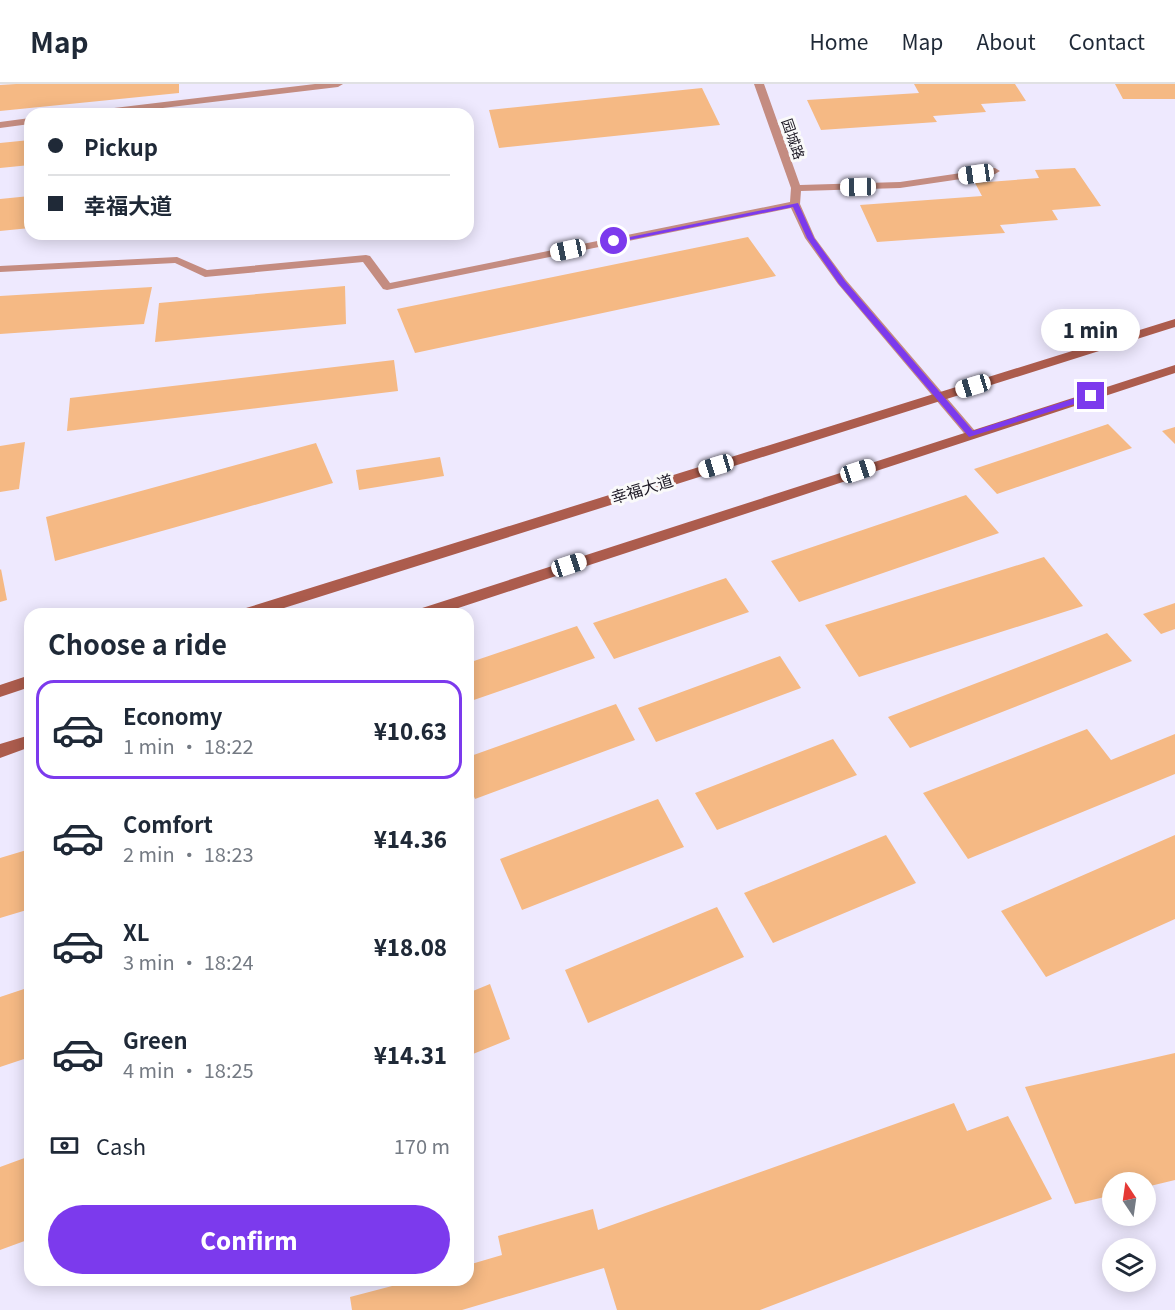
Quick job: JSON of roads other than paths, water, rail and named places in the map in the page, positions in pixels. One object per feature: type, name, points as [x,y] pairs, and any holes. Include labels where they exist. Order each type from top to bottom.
[{"type":"main road","name":"幸福大道","points":[[265,608],[1175,323]]},
{"type":"main road","points":[[439,608],[1175,369]]},
{"type":"main road","points":[[0,691],[24,683]]},
{"type":"main road","points":[[0,751],[24,743]]},
{"type":"lane","points":[[139,108],[338,84]]},
{"type":"lane","name":"园城路","points":[[759,84],[796,188],[795,204]]},
{"type":"lane","points":[[0,125],[24,122]]},
{"type":"lane","points":[[796,188],[900,186],[995,171]]},
{"type":"lane","points":[[0,269],[177,260],[205,274],[366,258],[387,287],[795,204],[810,238],[842,282],[937,397],[972,435]]}]
